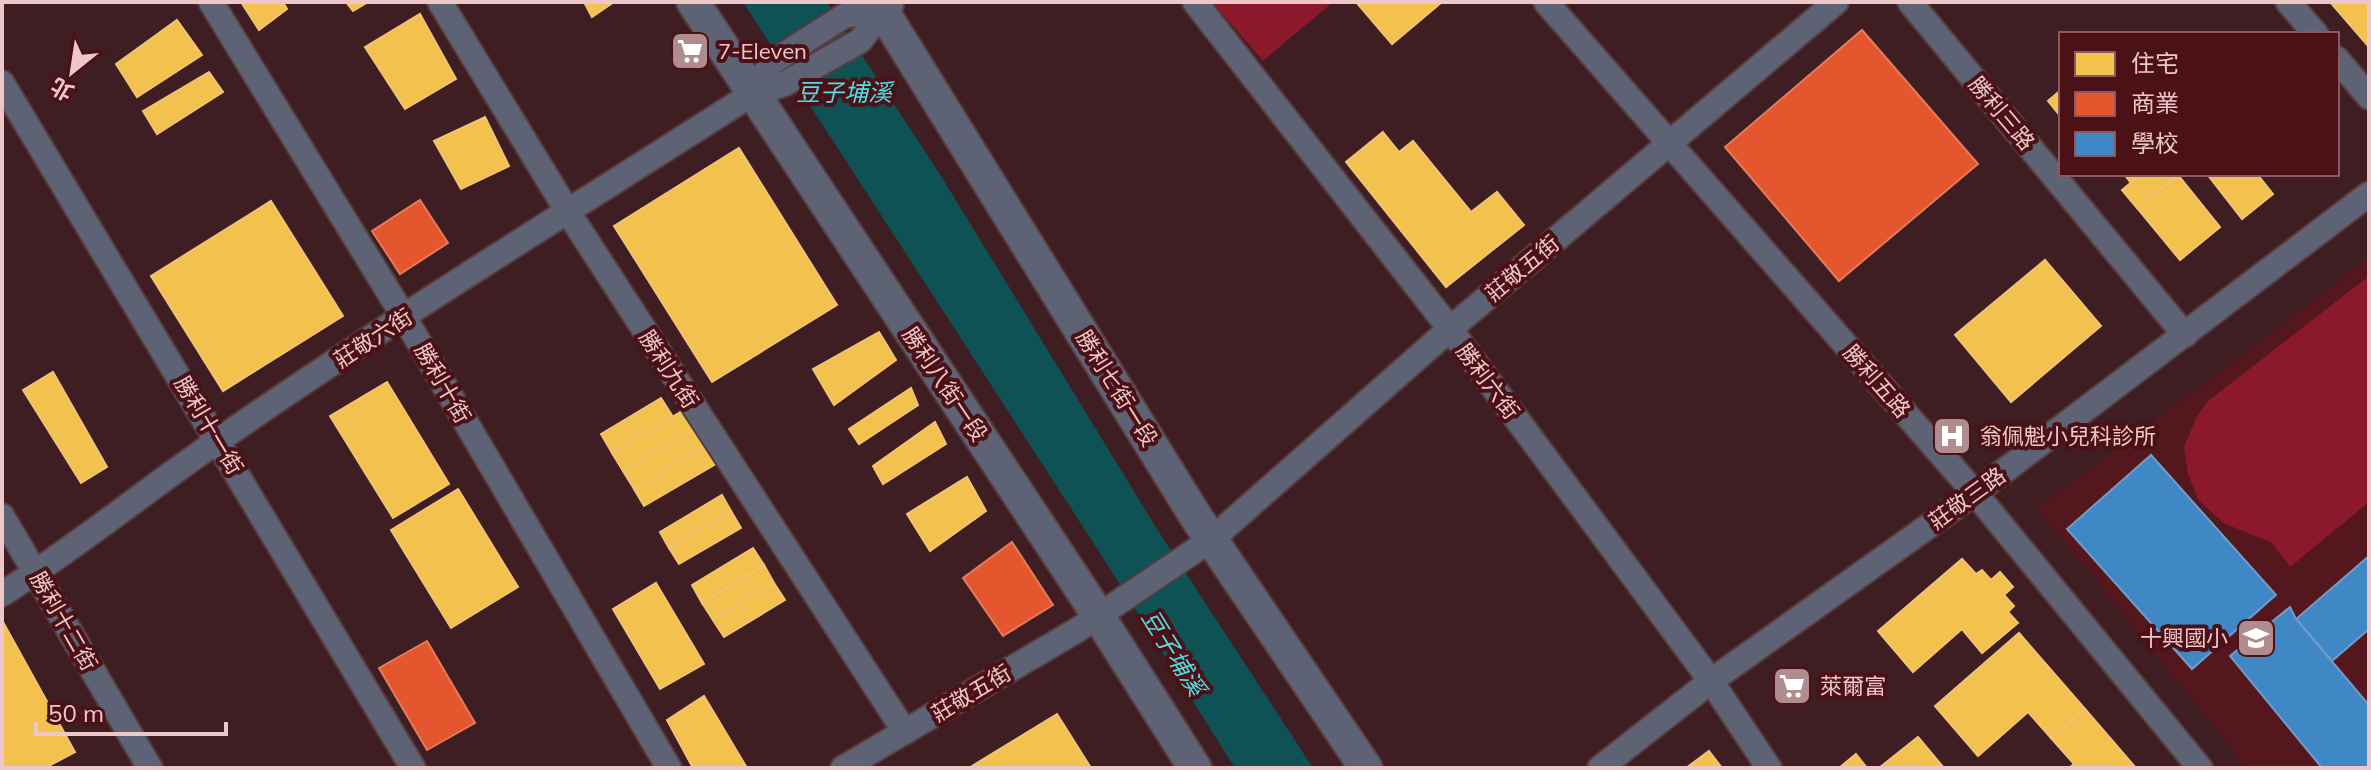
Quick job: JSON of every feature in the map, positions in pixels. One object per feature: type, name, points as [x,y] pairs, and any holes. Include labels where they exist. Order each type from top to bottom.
[{"type":"street","name":"勝利十街","points":[[211,2],[404,317],[669,768]]},
{"type":"street","name":"勝利九街","points":[[440,2],[568,212],[905,732]]},
{"type":"street","name":"勝利八街一段","points":[[693,2],[1099,617],[1195,768]]},
{"type":"street","name":"勝利六街","points":[[1195,2],[1450,329],[1711,681],[1769,768]]},
{"type":"street","name":"勝利五路","points":[[1546,2],[1975,493],[2200,768]]},
{"type":"street","name":"莊敬五街","points":[[843,768],[1099,617],[1212,539],[1450,329],[1836,2]]},
{"type":"street","name":"勝利三路","points":[[1910,2],[2185,335]]},
{"type":"street","points":[[2288,2],[2314,32]]},
{"type":"street","points":[[752,94],[771,63],[844,16],[885,5]]},
{"type":"street","points":[[752,94],[784,84],[860,41],[885,5]]},
{"type":"street","name":"勝利七街一段","points":[[885,5],[1212,539],[1366,768]]},
{"type":"street","points":[[2339,61],[2369,97]]},
{"type":"street","name":"勝利十一街","points":[[2,83],[219,440],[413,768]]},
{"type":"street","name":"莊敬六街","points":[[2,594],[36,573],[219,440],[404,317],[752,94]]},
{"type":"street","name":"莊敬三路","points":[[1600,768],[1711,681],[1975,493],[2369,194]]},
{"type":"street","name":"勝利十二街","points":[[2,516],[150,768]]},
{"type":"shaded area","points":[[1212,2],[1333,2],[1263,61]]},
{"type":"shaded area","name":"十興國小","points":[[2369,257],[2369,768],[2247,768],[2037,508]]},
{"type":"shaded area","points":[[2369,276],[2369,502],[2290,567],[2271,542],[2225,524],[2199,501],[2188,474],[2184,447],[2197,416],[2208,401]]},
{"type":"water","name":"豆子埔溪","points":[[743,2],[827,2],[941,176],[1157,529],[1313,768],[1235,768],[1098,550]]},
{"type":"building: 住宅","points":[[241,2],[283,2],[287,9],[259,30]]},
{"type":"building: 住宅","points":[[346,2],[368,2],[353,11]]},
{"type":"building: 住宅","points":[[584,2],[614,2],[592,17]]},
{"type":"building: 住宅","points":[[1356,2],[1442,2],[1392,44]]},
{"type":"building: 住宅","points":[[2330,2],[2369,2],[2369,47]]},
{"type":"building: 住宅","points":[[420,14],[456,79],[405,109],[365,47]]},
{"type":"building: 住宅","points":[[177,20],[202,55],[137,97],[116,64]]},
{"type":"building: 住宅","points":[[209,72],[223,92],[157,134],[143,111]]},
{"type":"building: 住宅","points":[[2059,92],[2059,115],[2048,101]]},
{"type":"building: 住宅","points":[[485,117],[509,166],[461,189],[434,141]]},
{"type":"building: 住宅","points":[[1383,132],[1399,152],[1413,141],[1471,212],[1497,192],[1524,225],[1446,287],[1346,162]]},
{"type":"building: 住宅","points":[[739,148],[837,305],[712,382],[614,226]]},
{"type":"building: 住宅","points":[[2126,176],[2139,176],[2131,183]]},
{"type":"building: 住宅","points":[[2139,176],[2177,176],[2137,208],[2122,190]]},
{"type":"building: 住宅","points":[[2179,176],[2220,227],[2180,260],[2137,208]]},
{"type":"building: 住宅","points":[[2209,176],[2259,176],[2273,194],[2242,219]]},
{"type":"building: 住宅","points":[[271,201],[343,316],[223,391],[151,276]]},
{"type":"building: 住宅","points":[[2045,260],[2101,326],[2011,402],[1955,335]]},
{"type":"building: 住宅","points":[[879,332],[896,360],[834,405],[813,369]]},
{"type":"building: 住宅","points":[[53,372],[107,467],[81,483],[23,390]]},
{"type":"building: 住宅","points":[[387,382],[449,484],[393,518],[330,416]]},
{"type":"building: 住宅","points":[[911,388],[918,405],[859,444],[849,429]]},
{"type":"building: 住宅","points":[[661,398],[673,417],[612,453],[601,434]]},
{"type":"building: 住宅","points":[[684,410],[695,429],[623,471],[612,453]]},
{"type":"building: 住宅","points":[[935,422],[946,444],[883,484],[873,466]]},
{"type":"building: 住宅","points":[[695,429],[705,446],[634,489],[623,471]]},
{"type":"building: 住宅","points":[[705,446],[716,464],[644,506],[634,489]]},
{"type":"building: 住宅","points":[[967,477],[986,511],[930,551],[907,514]]},
{"type":"building: 住宅","points":[[458,489],[518,587],[451,628],[391,530]]},
{"type":"building: 住宅","points":[[722,495],[731,511],[669,548],[660,532]]},
{"type":"building: 住宅","points":[[731,511],[741,528],[679,564],[669,548]]},
{"type":"building: 住宅","points":[[753,548],[764,565],[702,603],[692,585]]},
{"type":"building: 住宅","points":[[1962,559],[1976,574],[1982,570],[1991,580],[2000,572],[2013,587],[2004,595],[2014,606],[2008,612],[2018,623],[1982,653],[1962,629],[1913,672],[1878,631]]},
{"type":"building: 住宅","points":[[764,565],[774,583],[713,620],[702,603]]},
{"type":"building: 住宅","points":[[656,583],[704,664],[660,689],[613,609]]},
{"type":"building: 住宅","points":[[774,583],[785,600],[724,637],[713,620]]},
{"type":"building: 住宅","points":[[3,622],[75,752],[45,768],[2,768]]},
{"type":"building: 住宅","points":[[2019,633],[2085,709],[2051,738],[2028,712],[1978,756],[1935,706]]},
{"type":"building: 住宅","points":[[704,696],[747,768],[693,768],[667,720]]},
{"type":"building: 住宅","points":[[2085,709],[2136,768],[2069,768],[2074,764],[2051,738]]},
{"type":"building: 住宅","points":[[1057,714],[1091,768],[973,768],[972,766]]},
{"type":"building: 住宅","points":[[1918,737],[1944,768],[1879,768]]},
{"type":"building: 住宅","points":[[1709,751],[1722,768],[1686,768]]},
{"type":"building: 住宅","points":[[1856,754],[1867,768],[1839,768]]},
{"type":"building: 商業","points":[[1862,30],[1978,164],[1839,281],[1725,147]]},
{"type":"building: 商業","points":[[420,200],[448,243],[400,274],[372,231]]},
{"type":"building: 商業","points":[[1012,542],[1053,605],[1003,636],[963,578]]},
{"type":"building: 商業","points":[[427,641],[475,723],[427,750],[379,668]]},
{"type":"building: 學校","points":[[2151,455],[2276,595],[2192,669],[2067,529]]},
{"type":"building: 學校","points":[[2369,556],[2369,629],[2332,661],[2296,619]]},
{"type":"building: 學校","points":[[2290,607],[2296,619],[2369,705],[2369,768],[2322,768],[2230,656]]},
{"type":"place","name":"7-Eleven","points":[[690,51]]},
{"type":"place","name":"翁佩魁小兒科診所","points":[[1952,436]]},
{"type":"place","name":"十興國小","points":[[2256,638]]},
{"type":"place","name":"萊爾富","points":[[1792,686]]}]
